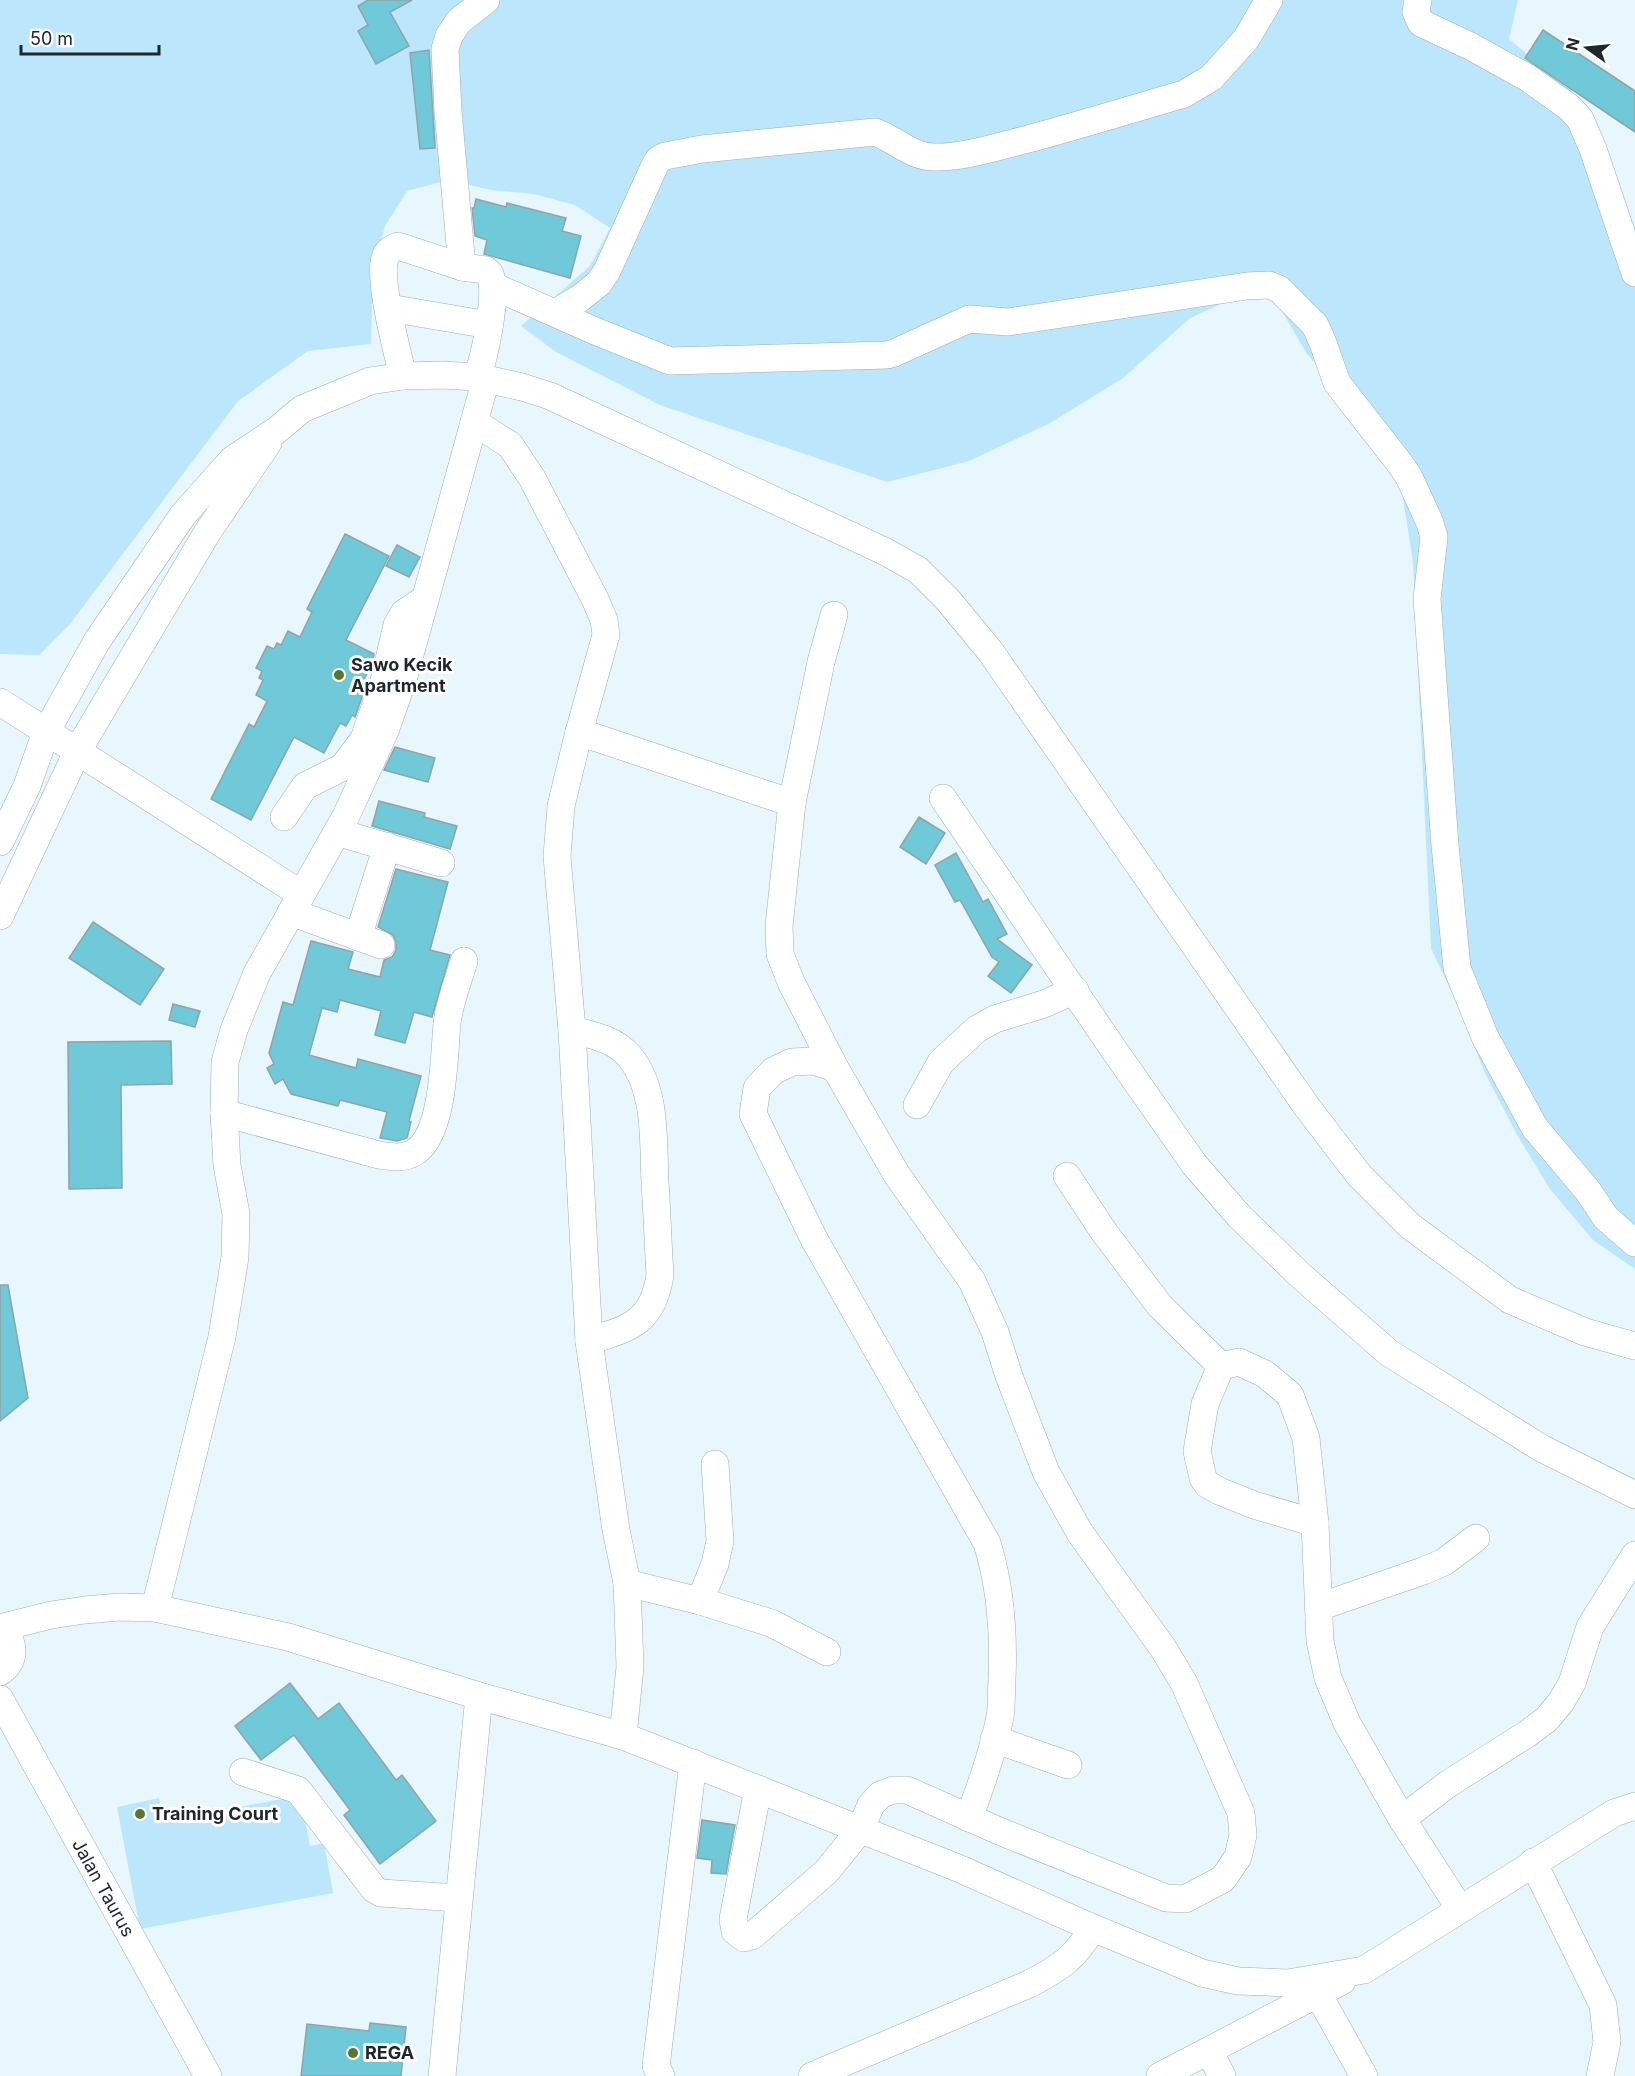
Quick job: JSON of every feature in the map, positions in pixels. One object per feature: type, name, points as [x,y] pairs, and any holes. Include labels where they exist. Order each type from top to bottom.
[{"type":"street","points":[[462,267],[448,111],[446,48],[449,36],[459,21],[486,0]]},
{"type":"street","points":[[555,313],[599,283],[607,271],[659,159],[702,149],[875,132],[885,135],[900,147],[934,157],[972,153],[1043,135],[1184,94],[1211,78],[1246,39],[1269,0]]},
{"type":"street","points":[[1418,0],[1416,12],[1421,23],[1470,46],[1528,78],[1570,108],[1580,119],[1597,160],[1635,273]]},
{"type":"street","points":[[155,1608],[222,1337],[235,1257],[236,1214],[227,1165],[224,1113],[225,1062],[234,1029],[257,973],[337,832],[385,731],[396,700],[474,422],[482,378],[493,286],[490,274],[486,270],[462,267],[398,246],[390,249],[385,258],[383,284],[403,376]]},
{"type":"street","points":[[493,286],[670,361],[808,358],[894,353],[969,319],[1008,322],[1247,286],[1269,285],[1279,289],[1315,325],[1337,383],[1405,471],[1430,523],[1434,537],[1427,599],[1455,952],[1461,978],[1485,1037],[1535,1128],[1588,1191],[1606,1218],[1635,1243]]},
{"type":"street","points":[[388,308],[489,325]]},
{"type":"street","points":[[0,842],[27,786],[46,732],[97,641],[183,514],[232,460],[277,430],[302,409],[370,381],[403,376],[442,375],[482,378],[522,387],[550,396],[885,551],[918,570],[948,600],[990,651],[1306,1107],[1359,1175],[1410,1226],[1510,1300],[1585,1332],[1635,1346]]},
{"type":"street","points":[[474,422],[510,445],[532,478],[604,620],[606,635],[561,806],[557,856],[572,1030],[589,1341],[616,1530],[627,1583],[630,1667],[622,1736]]},
{"type":"street","points":[[0,916],[78,750],[207,533],[277,430]]},
{"type":"street","points":[[284,817],[304,786],[343,767],[364,739],[384,681],[397,625],[404,613],[425,599]]},
{"type":"street","points":[[758,1789],[733,1919],[735,1931],[744,1938],[752,1936],[826,1872],[860,1830],[871,1805],[880,1795],[893,1790],[907,1790],[969,1818],[1166,1898],[1185,1899],[1223,1879],[1238,1857],[1243,1835],[1240,1813],[1184,1683],[1163,1648],[1080,1533],[1046,1472],[1009,1376],[995,1332],[972,1281],[897,1174],[835,1068],[791,982],[780,954],[779,926],[792,803],[821,662],[834,615]]},
{"type":"street","points":[[0,702],[78,750],[296,903],[369,941],[387,846]]},
{"type":"street","points":[[579,732],[792,803]]},
{"type":"street","points":[[321,777],[355,796]]},
{"type":"street","points":[[943,798],[1194,1164],[1239,1216],[1300,1275],[1389,1353],[1541,1448],[1635,1495]]},
{"type":"street","points":[[337,832],[441,862]]},
{"type":"street","points":[[224,1113],[379,1155],[398,1158],[415,1152],[427,1139],[435,1118],[443,1079],[447,1022],[464,961]]},
{"type":"street","points":[[917,1105],[941,1062],[977,1029],[995,1019],[1044,1004],[1075,990]]},
{"type":"street","points":[[572,1030],[600,1036],[618,1045],[630,1057],[642,1077],[651,1113],[660,1275],[657,1294],[642,1317],[628,1329],[589,1341]]},
{"type":"street","points":[[835,1068],[813,1061],[792,1062],[773,1071],[758,1088],[753,1114],[814,1239],[987,1544],[999,1590],[1004,1648],[1000,1715],[985,1774],[969,1818]]},
{"type":"street","points":[[1067,1176],[1104,1232],[1160,1306],[1221,1366]]},
{"type":"street","points":[[1221,1366],[1239,1362],[1265,1374],[1290,1395],[1306,1437],[1315,1523],[1320,1641],[1328,1678],[1347,1723],[1402,1819],[1461,1909]]},
{"type":"street","points":[[1221,1366],[1205,1404],[1197,1451],[1203,1478],[1207,1484],[1254,1505],[1315,1523]]},
{"type":"street","points":[[700,1601],[717,1558],[720,1541],[714,1464]]},
{"type":"street","points":[[1319,1607],[1444,1562],[1476,1538]]},
{"type":"street","points":[[1402,1819],[1448,1784],[1547,1719],[1561,1702],[1572,1683],[1590,1627],[1635,1555]]},
{"type":"street","points":[[627,1583],[700,1601],[771,1623],[827,1652]]},
{"type":"street","points":[[0,1672],[9,1664],[12,1648],[11,1640],[0,1628],[51,1615],[85,1610],[120,1607],[155,1608],[288,1637],[479,1696],[622,1736],[693,1762],[958,1868],[1202,1973],[1238,1981],[1288,1983],[1364,1970]]},
{"type":"street","points":[[442,2076],[479,1696]]},
{"type":"street","name":"Jalan Taurus","points":[[0,1699],[208,2076]]},
{"type":"street","points":[[994,1739],[1068,1765]]},
{"type":"street","points":[[660,2076],[656,2066],[693,1762]]},
{"type":"street","points":[[243,1773],[298,1790],[374,1889],[381,1893],[458,1899]]},
{"type":"street","points":[[1163,2075],[1364,1970],[1614,1813],[1635,1806]]},
{"type":"street","points":[[1533,1863],[1603,2005],[1607,2042],[1600,2076]]},
{"type":"street","points":[[812,2076],[1029,1984],[1059,1968],[1081,1948],[1093,1928]]},
{"type":"street","points":[[1318,1994],[1364,2076]]},
{"type":"street","points":[[1209,2051],[1222,2076]]},
{"type":"shaded area","points":[[0,0],[1518,0],[1509,39],[1572,91],[1635,256],[1635,1269],[1593,1240],[1550,1189],[1516,1133],[1484,1071],[1460,1010],[1431,948],[1413,562],[1397,460],[1307,354],[1279,306],[1265,298],[1232,299],[1190,318],[1123,378],[1050,423],[969,461],[887,482],[660,405],[556,352],[521,326],[590,266],[610,228],[575,205],[534,194],[491,190],[448,180],[407,191],[385,226],[373,268],[371,344],[308,351],[238,401],[70,624],[39,655],[0,654]]},
{"type":"shaded area","points":[[292,1797],[302,1805],[310,1846],[324,1843],[333,1893],[140,1929],[117,1807],[159,1798],[164,1821]]},
{"type":"building","points":[[368,0],[412,0],[390,12],[409,46],[376,64],[358,31],[368,25],[358,6]]},
{"type":"building","points":[[1543,30],[1635,91],[1635,132],[1525,58]]},
{"type":"building","points":[[429,50],[435,148],[420,149],[410,53]]},
{"type":"building","points":[[476,199],[506,207],[507,203],[566,218],[562,231],[581,236],[570,278],[484,254],[487,240],[475,236],[472,208],[474,208]]},
{"type":"building","name":"Sawo Kecik Apartment","points":[[345,534],[389,556],[346,640],[374,654],[362,684],[366,686],[355,717],[352,715],[346,726],[340,723],[324,753],[294,737],[251,820],[211,799],[249,724],[254,727],[267,701],[256,695],[263,680],[259,678],[262,671],[256,668],[267,646],[274,649],[277,643],[281,645],[288,631],[300,637],[312,612],[307,609]]},
{"type":"building","points":[[397,545],[420,557],[409,577],[386,566]]},
{"type":"building","points":[[395,747],[435,758],[428,782],[384,770]]},
{"type":"building","points":[[379,801],[425,813],[424,817],[457,826],[450,849],[372,826]]},
{"type":"building","points":[[919,817],[945,833],[926,864],[900,847]]},
{"type":"building","points":[[956,853],[983,902],[988,899],[1007,934],[997,939],[1032,965],[1011,993],[988,976],[999,962],[992,957],[960,900],[955,902],[935,865]]},
{"type":"building","points":[[396,869],[448,882],[430,950],[450,955],[432,1017],[414,1012],[405,1043],[375,1035],[381,1011],[340,1000],[337,1012],[322,1008],[309,1055],[356,1068],[358,1059],[421,1076],[407,1138],[397,1141],[380,1138],[387,1112],[340,1100],[338,1106],[291,1094],[283,1079],[275,1084],[267,1068],[274,1064],[269,1053],[283,1002],[293,1005],[311,941],[353,952],[348,969],[380,977],[384,960],[392,957],[396,950],[393,935],[378,927]]},
{"type":"building","points":[[93,922],[164,969],[140,1005],[69,958]]},
{"type":"building","points":[[173,1004],[200,1011],[195,1027],[169,1020]]},
{"type":"building","points":[[171,1041],[172,1084],[121,1085],[122,1188],[69,1189],[68,1042]]},
{"type":"building","points":[[0,1285],[8,1285],[28,1398],[0,1421]]},
{"type":"building","points":[[290,1683],[318,1719],[339,1703],[396,1780],[402,1775],[436,1821],[380,1864],[344,1815],[350,1810],[294,1735],[261,1760],[235,1726]]},
{"type":"building","points":[[702,1820],[735,1825],[726,1874],[711,1873],[712,1860],[697,1858]]},
{"type":"building","name":"REGA","points":[[370,2023],[406,2027],[401,2076],[301,2076],[307,2024],[369,2031]]},
{"type":"place","name":"Sawo Kecik Apartment","points":[[339,675]]},
{"type":"place","name":"Training Court","points":[[140,1814]]},
{"type":"place","name":"REGA","points":[[353,2053]]}]
